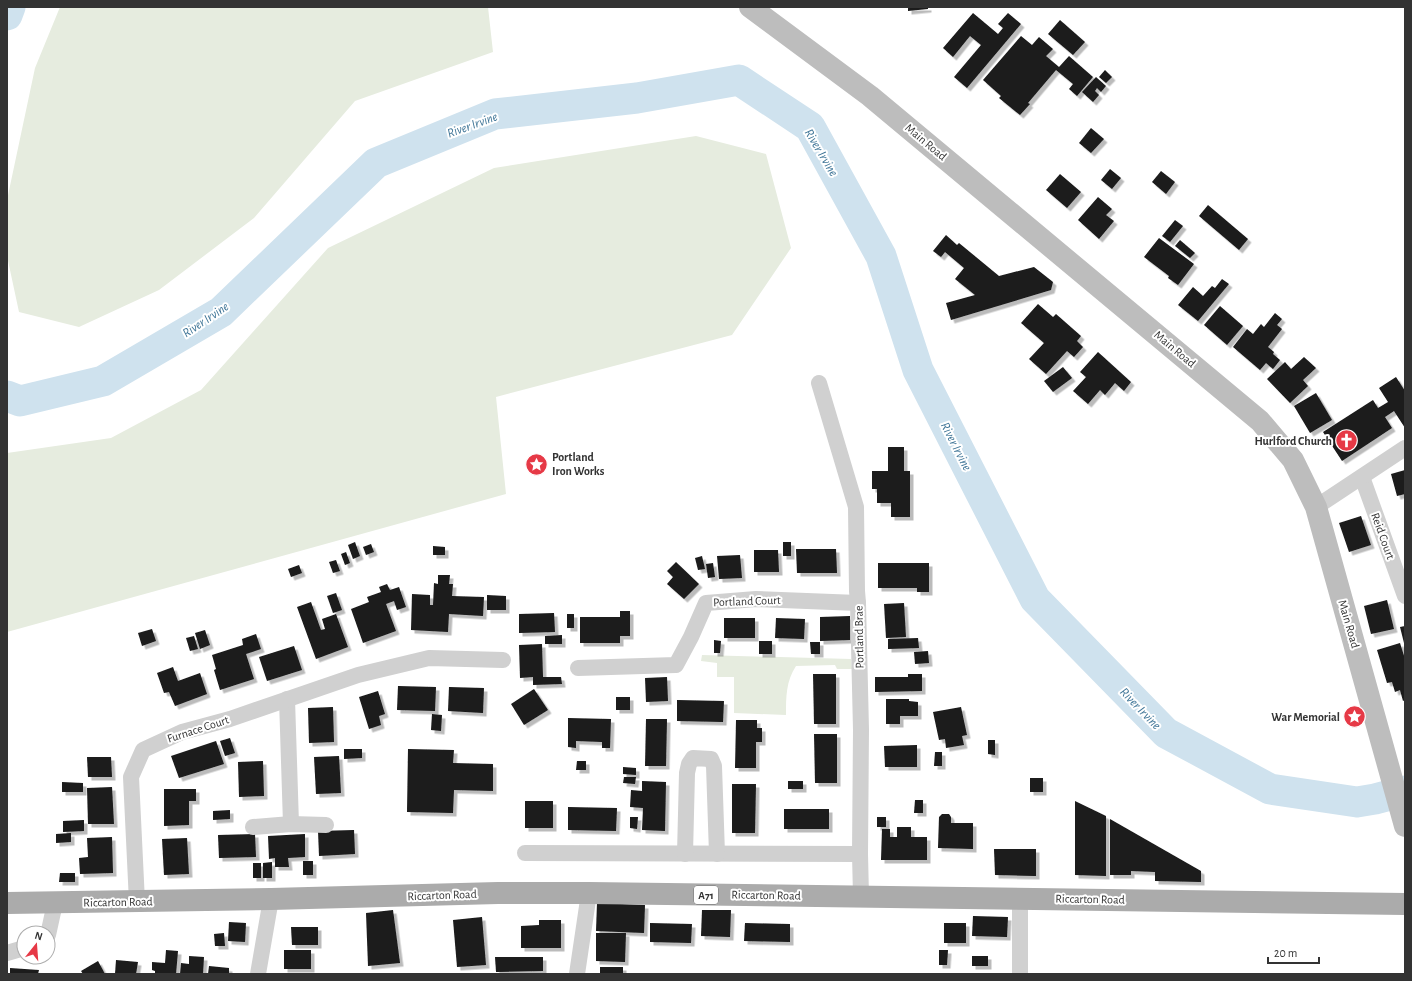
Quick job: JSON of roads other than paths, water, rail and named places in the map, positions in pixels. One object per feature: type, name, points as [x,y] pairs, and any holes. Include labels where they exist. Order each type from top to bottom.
[{"type":"main road","name":"Main Road","points":[[750,7],[870,96],[1260,421],[1293,460],[1316,506],[1405,826]]},
{"type":"main road","name":"Riccarton Road","points":[[7,903],[137,902],[498,893],[589,893],[1405,904]]},
{"type":"street","name":"Portland Brae","points":[[819,383],[856,507],[861,730],[861,896]]},
{"type":"street","points":[[1316,506],[1405,448]]},
{"type":"street","name":"Reid Court","points":[[1362,477],[1405,596]]},
{"type":"street","name":"Portland Court","points":[[578,668],[676,665],[691,637],[706,603],[756,599],[858,603]]},
{"type":"street","name":"Furnace Court","points":[[137,902],[131,777],[143,750],[182,732],[230,719],[358,674],[429,658],[504,660]]},
{"type":"street","points":[[287,699],[291,824]]},
{"type":"street","points":[[685,854],[686,773],[688,764],[693,758],[711,759],[714,766],[717,854]]},
{"type":"street","points":[[253,827],[291,824],[326,825]]},
{"type":"street","points":[[525,853],[860,854]]},
{"type":"street","points":[[577,974],[589,893]]},
{"type":"street","points":[[1020,898],[1020,974]]},
{"type":"street","points":[[258,974],[271,899]]},
{"type":"street","points":[[50,925],[54,903]]},
{"type":"waterway","name":"River Irvine","points":[[7,15],[10,7]]},
{"type":"waterway","name":"River Irvine","points":[[7,396],[20,401],[103,381],[221,312],[376,163],[495,114],[637,98],[739,80],[810,127],[881,256],[918,370],[1035,599],[1166,733],[1270,789],[1357,802],[1405,791]]},
{"type":"place","name":"Hurlford Church","points":[[1347,441]]},
{"type":"place","name":"Portland Iron Works","points":[[537,464]]},
{"type":"place","name":"War Memorial","points":[[1355,717]]}]
